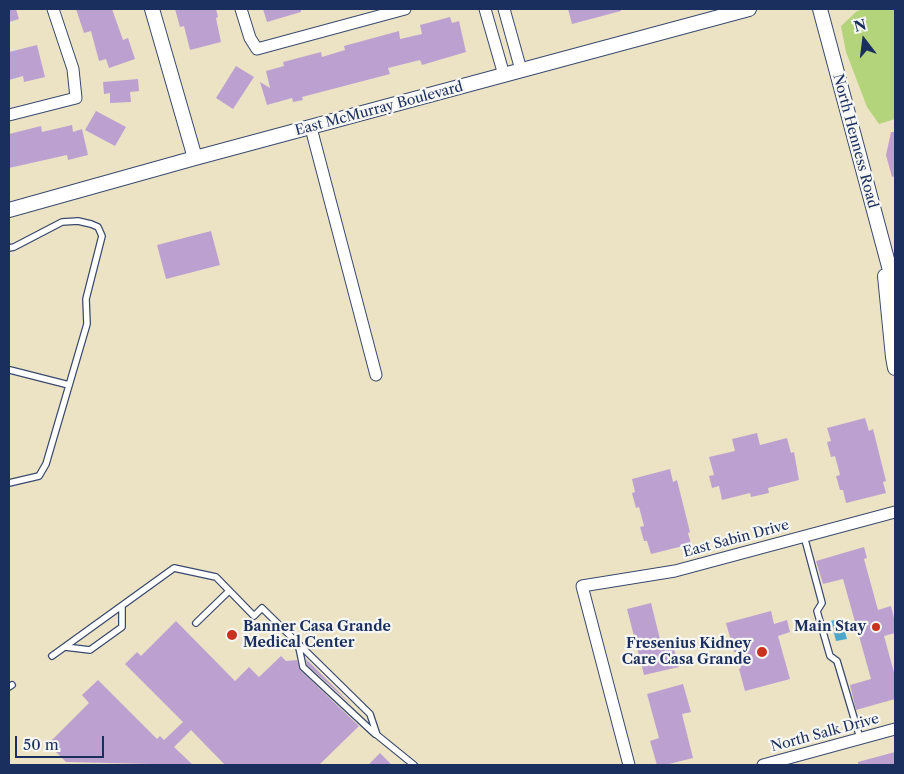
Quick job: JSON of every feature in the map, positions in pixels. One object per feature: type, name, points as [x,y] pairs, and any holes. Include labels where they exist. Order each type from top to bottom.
[{"type":"street","points":[[9,116],[76,98],[73,68],[53,9]]},
{"type":"street","points":[[152,9],[195,158]]},
{"type":"street","points":[[241,9],[250,38],[257,49],[405,9]]},
{"type":"street","points":[[485,9],[504,75]]},
{"type":"street","points":[[504,9],[521,70]]},
{"type":"street","name":"East McMurray Boulevard","points":[[9,210],[749,9]]},
{"type":"street","name":"North Henness Road","points":[[820,9],[895,290]]},
{"type":"street","points":[[311,128],[376,375]]},
{"type":"street","name":"North Henness Road","points":[[882,245],[892,357],[895,368]]},
{"type":"street","name":"East Sabin Drive","points":[[629,765],[582,586],[676,571],[895,512]]},
{"type":"street","name":"North Salk Drive","points":[[763,765],[895,729]]},
{"type":"lane","points":[[9,248],[62,222],[78,220],[91,224],[98,227],[102,236],[86,299],[87,324],[46,464],[39,476],[9,482]]},
{"type":"lane","points":[[10,370],[69,385]]},
{"type":"lane","points":[[804,536],[822,603],[818,611],[830,656],[837,661],[860,738]]},
{"type":"lane","points":[[52,656],[174,568],[216,577],[254,616],[262,608],[298,643],[370,714],[377,735]]},
{"type":"lane","points":[[196,623],[230,591]]},
{"type":"lane","points":[[65,647],[90,650],[122,627],[122,606]]},
{"type":"lane","points":[[298,643],[303,667],[377,735],[414,765]]},
{"type":"green space","points":[[864,9],[895,9],[895,119],[879,124],[867,107],[846,52],[841,26],[857,11]]},
{"type":"water","points":[[841,618],[847,639],[836,641],[831,621]]},
{"type":"building","points":[[9,9],[16,9],[19,19],[9,22]]},
{"type":"building","points":[[76,9],[112,9],[123,40],[128,38],[135,59],[109,68],[106,59],[99,61],[91,31],[84,33]]},
{"type":"building","points":[[175,9],[216,9],[221,42],[190,50],[184,26],[180,27]]},
{"type":"building","points":[[263,9],[301,9],[301,12],[267,22]]},
{"type":"building","points":[[568,9],[621,9],[621,11],[572,24]]},
{"type":"building","points":[[450,17],[452,23],[459,21],[466,52],[422,65],[420,60],[388,68],[390,74],[302,97],[303,100],[293,102],[292,98],[267,105],[260,82],[270,88],[266,71],[284,66],[283,62],[321,52],[322,57],[345,50],[344,46],[399,31],[400,39],[422,34],[420,25]]},
{"type":"building","points":[[37,45],[45,77],[24,82],[23,76],[9,80],[9,52]]},
{"type":"building","points":[[236,66],[254,77],[233,109],[216,98]]},
{"type":"building","points":[[138,79],[139,91],[130,92],[131,102],[110,103],[110,93],[104,94],[103,82]]},
{"type":"building","points":[[96,111],[126,127],[115,146],[85,130]]},
{"type":"building","points":[[72,125],[73,132],[82,129],[88,155],[68,160],[67,155],[9,168],[9,134],[41,126],[42,132]]},
{"type":"building","points":[[891,132],[895,132],[895,176],[892,177],[886,155]]},
{"type":"building","points":[[211,231],[220,265],[166,279],[157,245]]},
{"type":"building","points":[[865,418],[869,431],[873,429],[886,481],[883,482],[886,493],[846,503],[843,490],[840,490],[836,476],[840,475],[835,456],[831,457],[827,442],[831,441],[827,428]]},
{"type":"building","points":[[757,433],[760,445],[787,438],[791,453],[794,452],[799,480],[768,488],[769,493],[751,497],[750,493],[722,500],[719,486],[712,488],[709,476],[714,475],[709,457],[735,451],[732,439]]},
{"type":"building","points":[[670,469],[673,482],[677,480],[690,532],[688,533],[691,544],[651,554],[647,541],[644,541],[640,527],[644,526],[639,507],[636,508],[632,493],[635,492],[632,479]]},
{"type":"building","name":"Main Stay","points":[[864,547],[867,558],[864,559],[878,610],[891,606],[895,622],[895,633],[884,636],[895,676],[895,699],[856,710],[850,685],[871,679],[843,579],[823,584],[816,561]]},
{"type":"building","points":[[651,603],[661,643],[672,641],[679,667],[644,675],[627,609]]},
{"type":"building","points":[[771,611],[774,624],[787,620],[790,632],[778,636],[790,679],[745,691],[739,669],[741,668],[736,652],[734,652],[726,623]]},
{"type":"building","points":[[176,621],[235,681],[249,667],[259,677],[281,656],[286,661],[297,660],[300,670],[359,726],[319,765],[225,765],[191,730],[174,747],[193,765],[66,762],[48,744],[89,703],[82,695],[98,680],[157,739],[160,736],[164,740],[183,722],[125,664],[137,652],[141,656]]},
{"type":"building","points":[[306,659],[353,706],[307,665]]},
{"type":"building","points":[[683,684],[691,712],[682,714],[693,758],[665,765],[657,765],[650,741],[659,738],[647,694]]},
{"type":"building","points":[[895,752],[895,765],[858,765],[858,762]]},
{"type":"building","points":[[380,753],[392,765],[368,765]]},
{"type":"place","name":"Main Stay","points":[[876,627]]},
{"type":"place","name":"Banner Casa Grande Medical Center","points":[[232,635]]},
{"type":"place","name":"Fresenius Kidney Care Casa Grande","points":[[762,652]]}]
